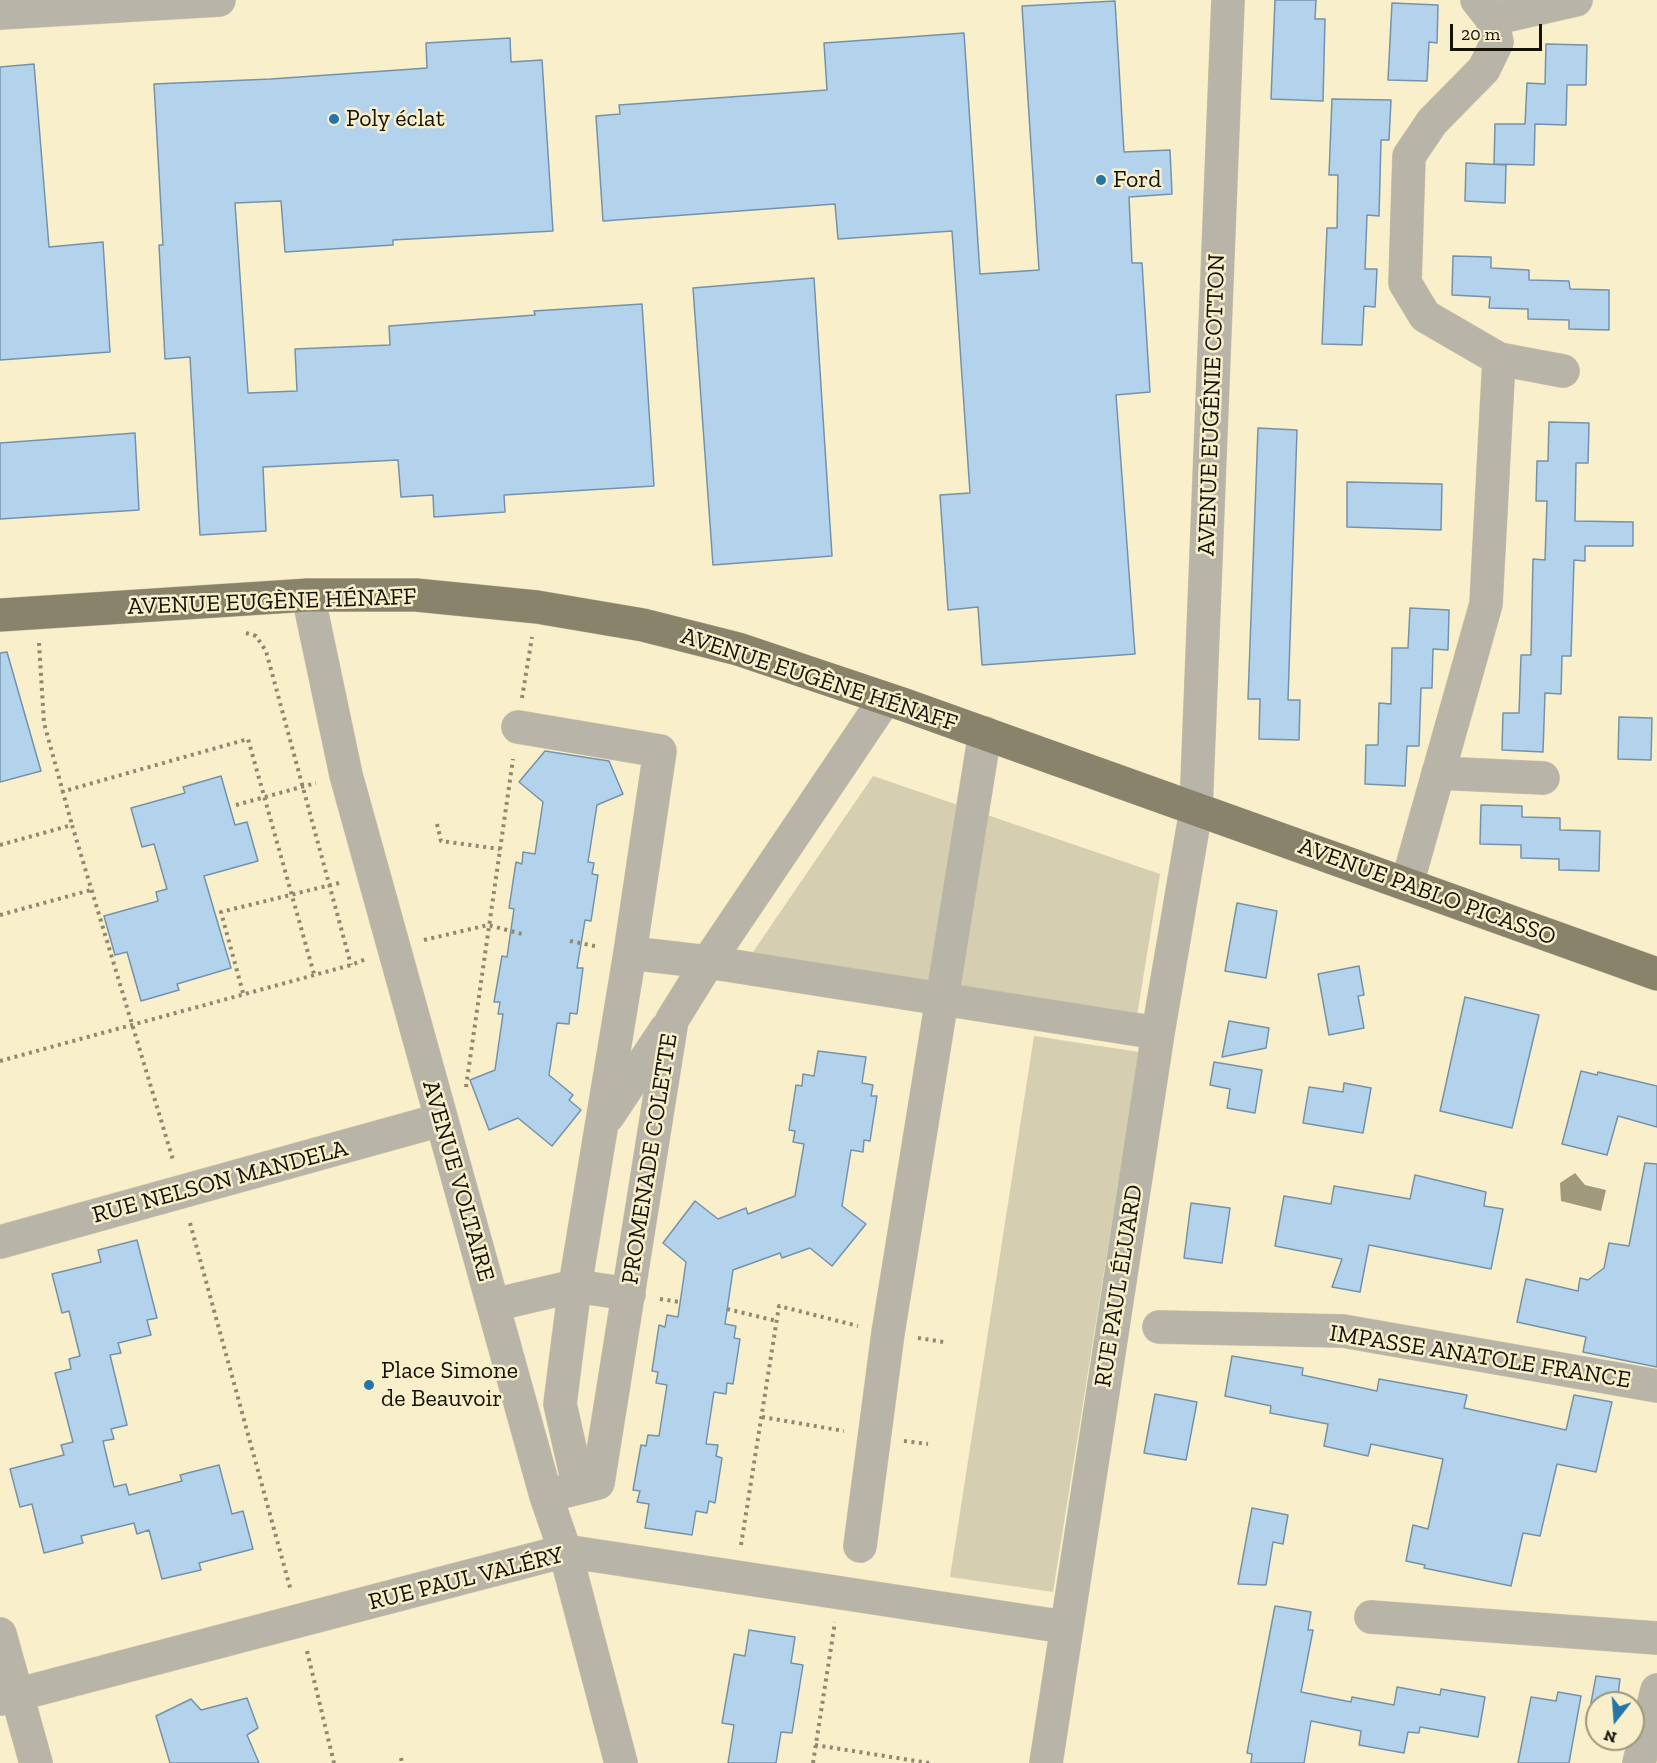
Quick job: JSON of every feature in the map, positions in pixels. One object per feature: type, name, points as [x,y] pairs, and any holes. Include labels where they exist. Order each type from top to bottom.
[{"type":"main road","name":"AVENUE EUGÈNE HÉNAFF","points":[[0,615],[39,634],[308,595],[416,595],[537,607],[643,625],[738,649],[985,733],[1196,810]]},
{"type":"main road","name":"AVENUE PABLO PICASSO","points":[[1196,810],[1657,974]]},
{"type":"street","points":[[0,13],[219,0]]},
{"type":"street","name":"AVENUE EUGÉNIE COTTON","points":[[1196,810],[1228,0]]},
{"type":"street","points":[[1563,372],[1499,359],[1425,316],[1405,283],[1409,156],[1432,122],[1485,69],[1497,42],[1485,9],[1576,0]]},
{"type":"street","points":[[1407,884],[1486,604],[1499,359]]},
{"type":"street","name":"AVENUE VOLTAIRE","points":[[308,595],[346,775],[546,1496],[565,1551],[621,1763]]},
{"type":"street","name":"PROMENADE COLETTE","points":[[546,1496],[598,1484],[672,1020],[708,962],[885,699]]},
{"type":"street","points":[[518,727],[660,752],[576,1286],[560,1404],[579,1488]]},
{"type":"street","points":[[860,1546],[888,1333],[985,733]]},
{"type":"street","points":[[1438,773],[1543,778]]},
{"type":"street","name":"RUE PAUL ÉLUARD","points":[[1046,1763],[1065,1627],[1158,1033],[1196,810]]},
{"type":"street","points":[[630,953],[708,962],[1158,1033]]},
{"type":"street","points":[[602,1124],[672,1020]]},
{"type":"street","name":"RUE NELSON MANDELA","points":[[0,1242],[440,1120]]},
{"type":"street","points":[[493,1305],[576,1286],[629,1294]]},
{"type":"street","name":"IMPASSE ANATOLE FRANCE","points":[[1159,1327],[1342,1330],[1657,1386]]},
{"type":"street","name":"RUE PAUL VALÉRY","points":[[9,1697],[565,1551],[1065,1627]]},
{"type":"street","points":[[1371,1617],[1657,1638]]},
{"type":"street","points":[[0,1634],[9,1697],[36,1763]]},
{"type":"street","points":[[1639,1763],[1657,1690]]},
{"type":"path","points":[[466,1088],[488,925],[537,607]]},
{"type":"path","points":[[235,629],[256,636],[266,651],[351,965]]},
{"type":"path","points":[[39,634],[44,723],[61,792],[182,1193],[299,1621],[334,1763]]},
{"type":"path","points":[[61,792],[248,739],[314,974]]},
{"type":"path","points":[[236,806],[346,775]]},
{"type":"path","points":[[437,824],[441,841],[500,849]]},
{"type":"path","points":[[0,845],[72,825]]},
{"type":"path","points":[[243,993],[221,912],[374,874]]},
{"type":"path","points":[[0,915],[92,890]]},
{"type":"path","points":[[0,1061],[351,965],[393,947],[488,925],[522,934]]},
{"type":"path","points":[[736,1576],[779,1306],[888,1333],[944,1342]]},
{"type":"path","points":[[727,1308],[777,1321]]},
{"type":"path","points":[[813,1763],[840,1592]]},
{"type":"path","points":[[815,1745],[929,1763]]},
{"type":"shaded area","points":[[873,776],[1160,874],[1136,1022],[751,955]]},
{"type":"shaded area","points":[[1034,1036],[1139,1052],[1053,1592],[950,1577]]},
{"type":"shaded area","points":[[1575,1173],[1585,1185],[1606,1190],[1601,1211],[1561,1201],[1560,1183]]},
{"type":"building","points":[[1275,0],[1316,0],[1315,19],[1325,19],[1323,101],[1271,99]]},
{"type":"building","points":[[1115,1],[1124,152],[1170,150],[1172,194],[1129,197],[1132,263],[1142,263],[1150,392],[1116,395],[1135,654],[982,665],[978,607],[948,610],[940,495],[970,493],[952,231],[838,239],[835,204],[603,221],[596,116],[620,114],[619,105],[827,90],[824,43],[964,33],[980,274],[1039,270],[1022,6]]},
{"type":"building","points":[[1392,3],[1438,5],[1437,43],[1429,42],[1427,81],[1388,80]]},
{"type":"building","points":[[510,38],[511,62],[542,60],[553,231],[393,240],[393,245],[285,252],[281,201],[235,203],[248,393],[297,391],[295,349],[390,345],[389,326],[535,315],[534,311],[642,304],[654,486],[504,495],[505,512],[434,517],[433,495],[401,497],[398,460],[263,467],[266,531],[200,535],[190,357],[165,359],[159,245],[163,245],[154,84],[271,79],[427,68],[426,43]]},
{"type":"building","points":[[1546,44],[1587,45],[1586,85],[1567,85],[1566,125],[1535,124],[1534,165],[1494,164],[1495,124],[1525,124],[1527,83],[1545,84]]},
{"type":"building","points":[[34,64],[49,247],[103,242],[110,352],[0,360],[0,67]]},
{"type":"building","points":[[1332,99],[1391,100],[1389,140],[1381,140],[1379,216],[1367,215],[1365,269],[1377,269],[1375,307],[1364,306],[1362,345],[1322,344],[1327,228],[1337,228],[1338,175],[1329,175]]},
{"type":"building","points":[[1466,163],[1506,165],[1505,203],[1465,201]]},
{"type":"building","points":[[1453,256],[1491,257],[1491,268],[1529,270],[1529,280],[1569,281],[1570,289],[1609,290],[1609,330],[1569,329],[1569,320],[1528,319],[1528,309],[1489,308],[1490,297],[1452,295]]},
{"type":"building","points":[[814,278],[832,556],[713,565],[693,288]]},
{"type":"building","points":[[1549,422],[1589,423],[1588,463],[1576,463],[1575,521],[1633,522],[1633,546],[1585,546],[1585,561],[1574,560],[1571,656],[1562,656],[1561,694],[1545,693],[1543,752],[1502,750],[1503,713],[1519,713],[1521,655],[1531,655],[1533,559],[1545,560],[1547,501],[1536,501],[1537,461],[1548,461]]},
{"type":"building","points":[[1258,428],[1297,430],[1288,700],[1300,700],[1299,740],[1259,739],[1260,699],[1248,699]]},
{"type":"building","points":[[135,433],[139,510],[0,519],[0,443]]},
{"type":"building","points":[[1347,482],[1442,484],[1441,530],[1347,527]]},
{"type":"building","points":[[1410,608],[1449,610],[1448,650],[1433,649],[1432,688],[1421,688],[1419,746],[1407,746],[1405,786],[1365,784],[1366,745],[1378,745],[1379,703],[1391,704],[1392,648],[1408,648]]},
{"type":"building","points":[[7,652],[41,771],[0,782],[0,653]]},
{"type":"building","points":[[1619,717],[1652,718],[1651,760],[1618,759]]},
{"type":"building","points":[[545,751],[609,761],[623,794],[597,805],[588,862],[594,863],[592,874],[598,875],[591,921],[585,920],[577,968],[583,968],[577,1014],[570,1013],[569,1024],[557,1023],[549,1075],[573,1095],[569,1100],[581,1110],[552,1146],[518,1118],[489,1130],[470,1080],[495,1070],[503,1014],[498,1014],[500,1002],[494,1002],[502,956],[507,957],[514,909],[509,908],[516,862],[522,864],[523,852],[535,854],[543,802],[519,782]]},
{"type":"building","points":[[221,776],[235,825],[247,822],[258,861],[204,876],[231,968],[177,984],[179,990],[141,1001],[127,952],[115,955],[104,916],[158,901],[156,892],[167,889],[154,844],[142,847],[131,808],[185,793],[183,787]]},
{"type":"building","points":[[1481,805],[1522,806],[1522,817],[1560,818],[1560,830],[1600,831],[1599,871],[1559,870],[1559,859],[1521,858],[1521,845],[1480,844]]},
{"type":"building","points":[[1237,903],[1277,911],[1266,978],[1225,971]]},
{"type":"building","points":[[1359,966],[1364,995],[1358,996],[1364,1028],[1329,1035],[1318,974]]},
{"type":"building","points":[[1465,997],[1539,1015],[1512,1128],[1440,1111]]},
{"type":"building","points":[[1229,1021],[1269,1028],[1266,1048],[1222,1057]]},
{"type":"building","points":[[818,1051],[866,1057],[862,1083],[873,1085],[871,1096],[877,1096],[870,1141],[864,1140],[863,1152],[851,1150],[842,1206],[866,1224],[832,1266],[810,1248],[782,1258],[780,1253],[733,1270],[725,1324],[736,1326],[734,1338],[740,1339],[733,1384],[727,1383],[726,1394],[714,1392],[706,1444],[718,1445],[716,1456],[722,1458],[715,1503],[709,1501],[707,1513],[696,1511],[692,1535],[645,1528],[649,1504],[637,1502],[640,1491],[633,1490],[641,1445],[646,1446],[648,1435],[659,1436],[667,1385],[656,1383],[658,1372],[652,1371],[659,1325],[665,1327],[667,1315],[678,1317],[686,1262],[663,1243],[695,1201],[718,1219],[746,1208],[748,1214],[795,1196],[804,1144],[793,1142],[795,1131],[789,1130],[796,1085],[802,1086],[803,1074],[814,1076]]},
{"type":"building","points":[[1214,1062],[1262,1070],[1255,1113],[1227,1108],[1230,1089],[1210,1085]]},
{"type":"building","points":[[1581,1071],[1597,1075],[1598,1072],[1657,1086],[1657,1127],[1618,1116],[1607,1155],[1562,1144]]},
{"type":"building","points":[[1344,1083],[1371,1088],[1363,1133],[1303,1123],[1309,1087],[1343,1092]]},
{"type":"building","points":[[1645,1163],[1657,1164],[1657,1367],[1583,1352],[1586,1337],[1517,1322],[1526,1279],[1578,1291],[1580,1278],[1588,1280],[1604,1268],[1609,1243],[1629,1246]]},
{"type":"building","points":[[1415,1175],[1486,1192],[1484,1206],[1503,1209],[1491,1269],[1369,1245],[1360,1292],[1332,1287],[1342,1259],[1275,1246],[1284,1196],[1331,1204],[1334,1186],[1410,1199]]},
{"type":"building","points":[[1191,1203],[1230,1208],[1222,1263],[1184,1258]]},
{"type":"building","points":[[137,1240],[157,1318],[147,1320],[151,1335],[118,1343],[121,1353],[110,1355],[127,1425],[111,1429],[114,1439],[103,1441],[114,1487],[126,1484],[129,1495],[182,1481],[180,1475],[219,1465],[232,1514],[243,1511],[253,1549],[199,1563],[201,1570],[162,1579],[149,1530],[137,1534],[134,1523],[81,1536],[83,1543],[44,1553],[32,1504],[20,1507],[10,1469],[64,1455],[61,1445],[73,1442],[55,1373],[71,1369],[69,1359],[80,1356],[69,1311],[62,1313],[52,1274],[101,1262],[98,1250]]},
{"type":"building","points":[[1232,1356],[1303,1368],[1302,1375],[1377,1391],[1379,1379],[1467,1395],[1464,1408],[1566,1430],[1574,1395],[1612,1402],[1596,1472],[1557,1464],[1540,1536],[1523,1533],[1511,1586],[1424,1568],[1425,1565],[1406,1561],[1413,1525],[1428,1529],[1443,1459],[1371,1444],[1368,1456],[1324,1446],[1328,1424],[1270,1413],[1271,1406],[1225,1396]]},
{"type":"building","points":[[1155,1394],[1197,1402],[1186,1460],[1144,1453]]},
{"type":"building","points":[[1252,1508],[1288,1515],[1283,1544],[1273,1542],[1266,1585],[1238,1584]]},
{"type":"building","points":[[1275,1606],[1311,1612],[1308,1630],[1313,1630],[1301,1692],[1351,1702],[1352,1697],[1394,1705],[1397,1687],[1440,1695],[1441,1689],[1485,1697],[1478,1737],[1420,1727],[1419,1733],[1408,1732],[1404,1753],[1359,1745],[1361,1731],[1311,1721],[1304,1763],[1251,1763],[1252,1754],[1247,1753]]},
{"type":"building","points":[[749,1630],[795,1637],[791,1663],[803,1665],[792,1733],[781,1732],[776,1763],[728,1763],[734,1725],[722,1723],[734,1654],[745,1656]]},
{"type":"building","points":[[1596,1676],[1620,1679],[1618,1691],[1593,1691]]},
{"type":"building","points":[[1558,1692],[1581,1696],[1569,1763],[1518,1763],[1531,1697],[1556,1701]]},
{"type":"building","points":[[247,1698],[258,1728],[247,1735],[259,1763],[170,1763],[156,1716],[191,1699],[201,1710]]},
{"type":"place","name":"Poly éclat","points":[[334,119]]},
{"type":"place","name":"Ford","points":[[1101,180]]},
{"type":"place","name":"Place Simone de Beauvoir","points":[[369,1385]]}]
